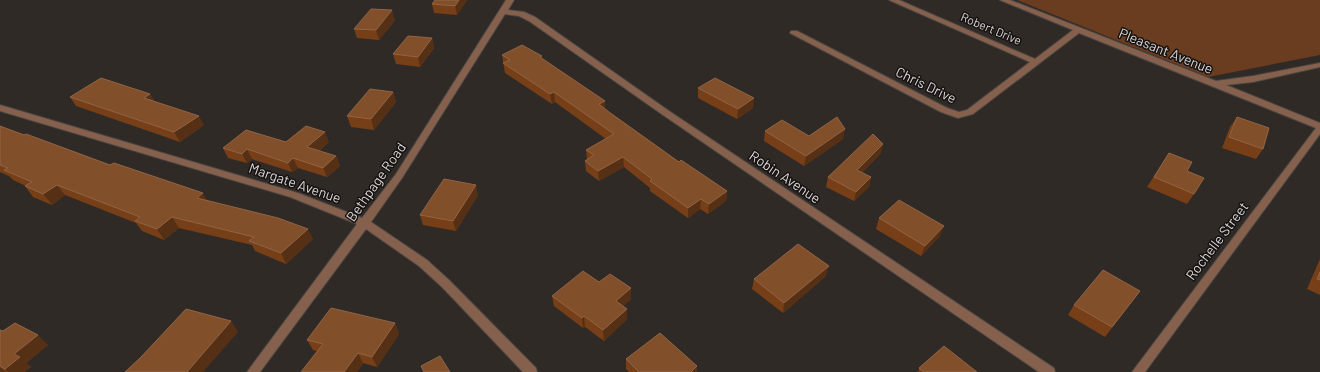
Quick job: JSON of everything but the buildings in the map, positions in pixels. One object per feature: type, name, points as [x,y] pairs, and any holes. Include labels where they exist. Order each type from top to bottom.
[{"type":"street","name":"Bethpage Road","points":[[253,372],[399,176],[510,0]]},
{"type":"street","name":"Robert Drive","points":[[893,0],[1036,62]]},
{"type":"street","name":"Pleasant Avenue","points":[[1004,0],[1320,127]]},
{"type":"street","name":"Robin Avenue","points":[[503,11],[521,14],[532,19],[666,113],[1049,372]]},
{"type":"street","name":"Chris Drive","points":[[794,34],[944,110],[958,115],[970,112],[1078,30]]},
{"type":"street","points":[[1214,84],[1253,79],[1320,65]]},
{"type":"street","name":"Margate Avenue","points":[[0,108],[294,195],[365,223],[424,263],[531,372]]},
{"type":"street","name":"Rochelle Street","points":[[1138,372],[1320,127]]},
{"type":"shaded area","points":[[1017,0],[1320,0],[1320,55],[1208,77]]}]
